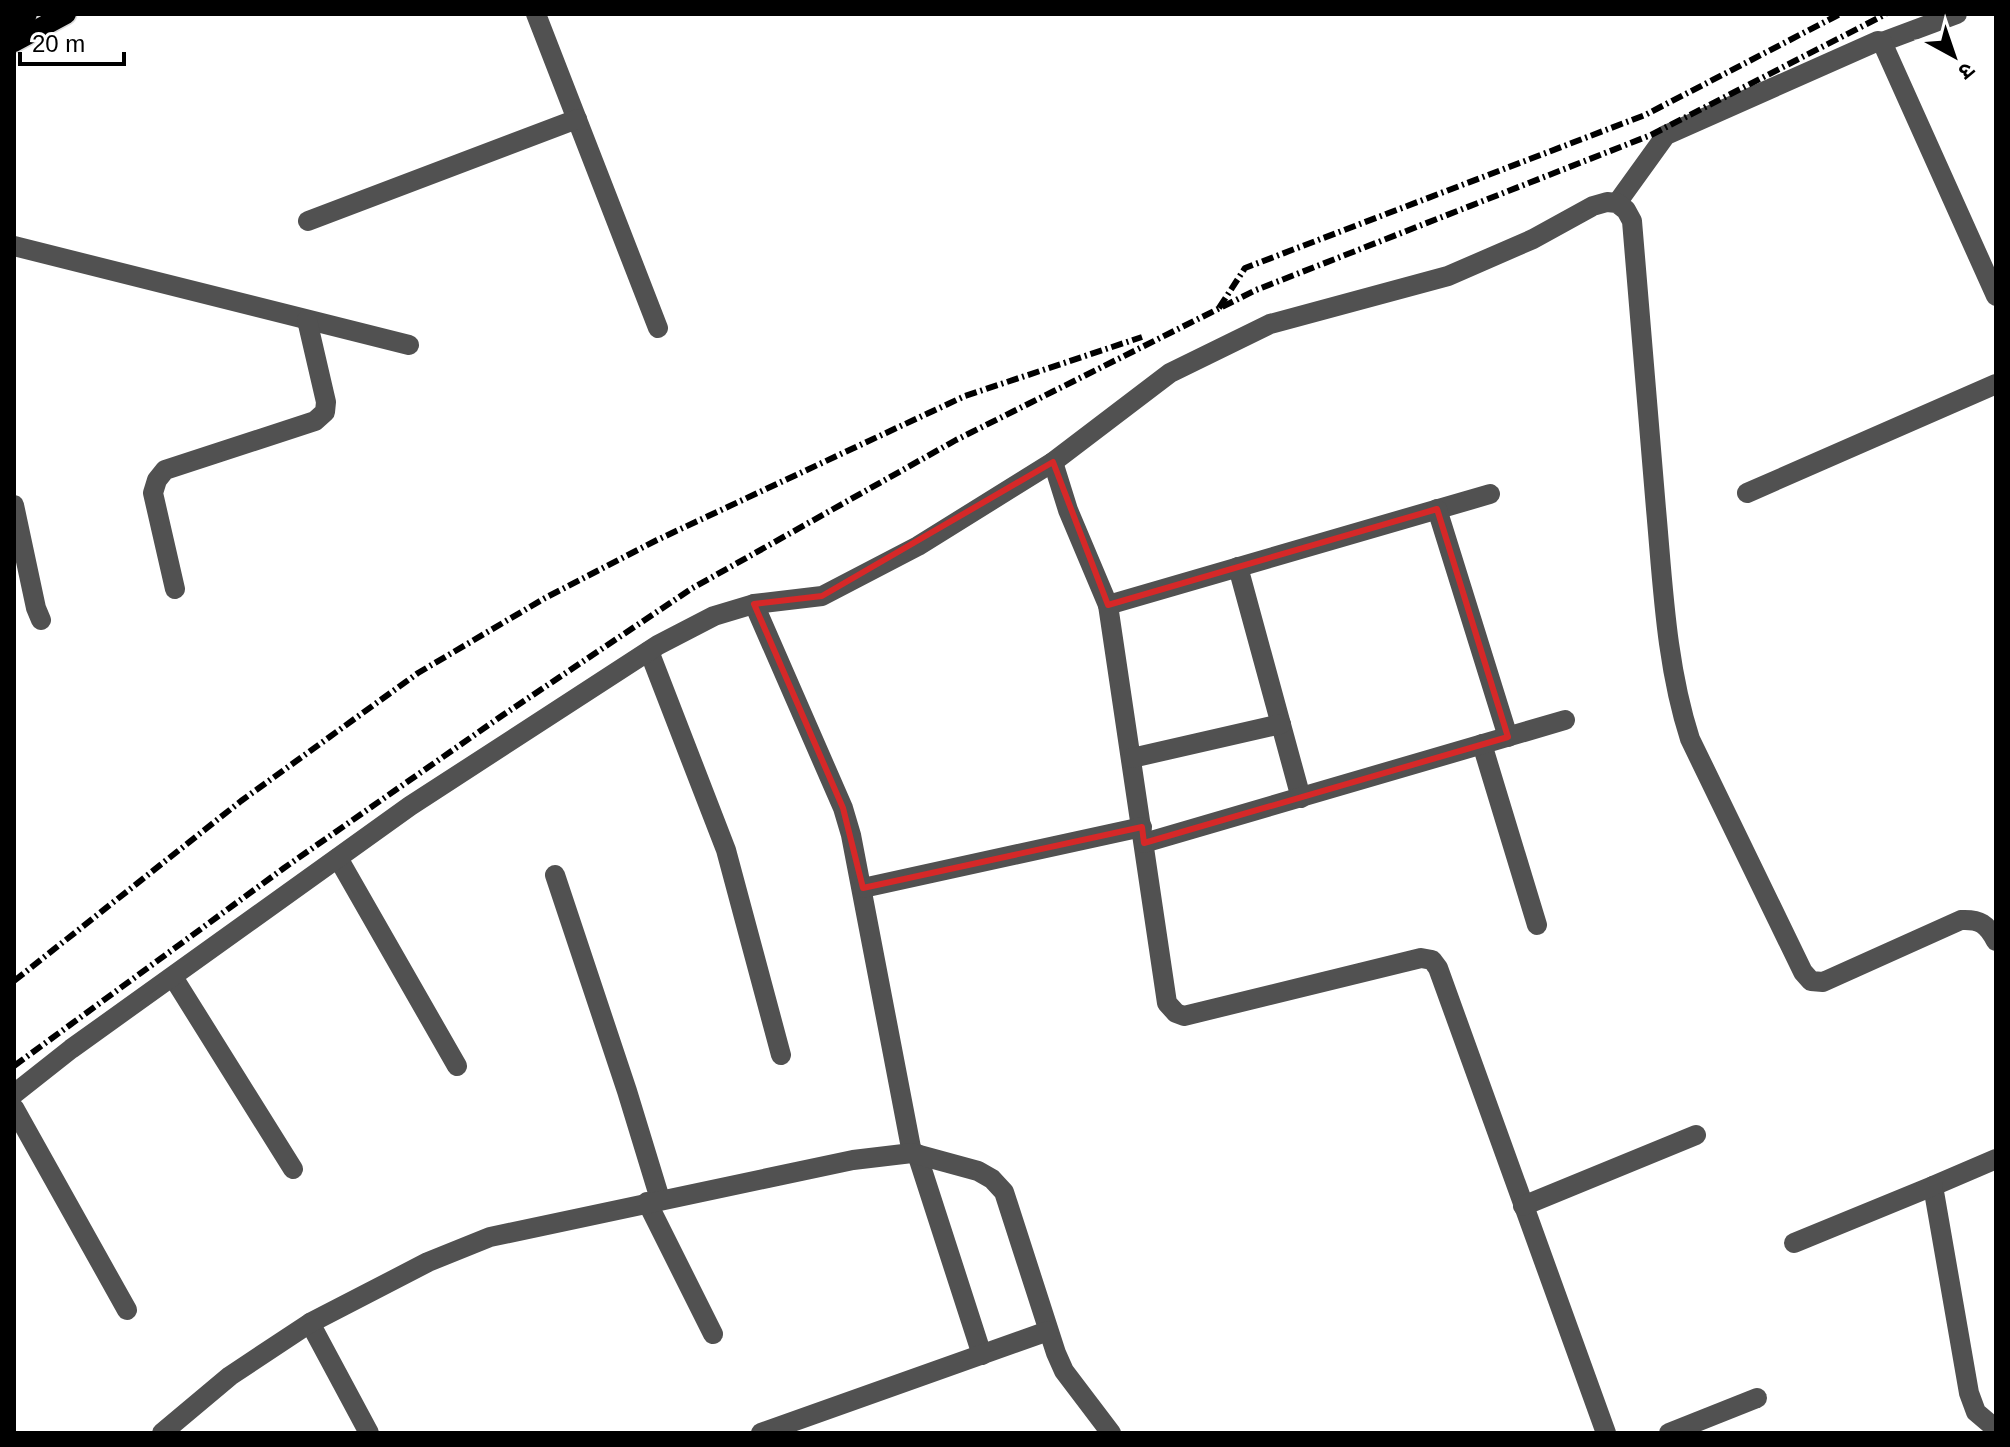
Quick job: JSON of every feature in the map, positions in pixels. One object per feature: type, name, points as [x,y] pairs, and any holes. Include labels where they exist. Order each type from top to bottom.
[{"type":"main road","points":[[14,24],[27,14]]},
{"type":"main road","points":[[14,42],[66,14]]},
{"type":"street","points":[[1617,203],[1666,135],[1878,41],[1957,14]]},
{"type":"street","points":[[543,16],[577,119],[658,328]]},
{"type":"street","points":[[1882,42],[1996,296]]},
{"type":"street","points":[[308,221],[577,119]]},
{"type":"street","points":[[14,1094],[71,1049],[410,806],[649,651],[714,616],[754,604],[822,596],[918,546],[1053,462],[1170,373],[1270,324],[1448,276],[1533,239],[1593,206],[1617,203],[1626,210],[1632,221],[1663,596],[1678,699],[1690,739],[1803,972],[1811,981],[1823,982],[1961,920],[1977,919],[1988,927],[1996,941]]},
{"type":"street","points":[[14,246],[409,345]]},
{"type":"street","points":[[175,589],[153,493],[157,480],[165,470],[315,421],[325,412],[326,402],[307,320]]},
{"type":"street","points":[[1747,493],[1996,384]]},
{"type":"street","points":[[1053,462],[1068,510],[1108,605],[1167,1003],[1176,1013],[1184,1016],[1421,958],[1432,960],[1438,968],[1606,1433]]},
{"type":"street","points":[[1108,605],[1490,494]]},
{"type":"street","points":[[14,505],[41,620]]},
{"type":"street","points":[[1437,509],[1508,737]]},
{"type":"street","points":[[1238,567],[1301,798]]},
{"type":"street","points":[[754,604],[843,808],[863,888],[914,1154],[982,1355]]},
{"type":"street","points":[[649,651],[726,850],[781,1055]]},
{"type":"street","points":[[863,888],[1143,835],[1301,798],[1565,720]]},
{"type":"street","points":[[1132,758],[1281,724]]},
{"type":"street","points":[[1482,744],[1537,925]]},
{"type":"street","points":[[338,858],[457,1066]]},
{"type":"street","points":[[555,875],[627,1091],[653,1201],[713,1334]]},
{"type":"street","points":[[173,977],[293,1169]]},
{"type":"street","points":[[14,1108],[127,1310]]},
{"type":"street","points":[[1523,1206],[1696,1135]]},
{"type":"street","points":[[165,1432],[230,1376],[310,1323],[428,1262],[490,1237],[853,1160],[914,1154],[978,1171],[992,1179],[1004,1192],[1048,1331],[1064,1371],[1111,1433]]},
{"type":"street","points":[[1794,1243],[1996,1159]]},
{"type":"street","points":[[1933,1186],[1969,1393],[1976,1412],[1996,1429]]},
{"type":"street","points":[[310,1323],[369,1433]]},
{"type":"street","points":[[761,1433],[1048,1331]]},
{"type":"street","points":[[1669,1433],[1757,1398]]},
{"type":"highlighted area","points":[[1053,462],[1108,605],[1437,509],[1508,737],[1144,843],[1142,827],[863,888],[843,808],[754,604],[822,596]]},
{"type":"railway","points":[[1219,308],[1245,268],[1645,115],[1840,14]]},
{"type":"railway","points":[[14,1066],[284,868],[691,589],[956,440],[1256,290],[1651,135],[1886,14]]},
{"type":"railway","points":[[14,981],[241,801],[418,673],[545,598],[657,540],[965,396],[1142,337]]}]
